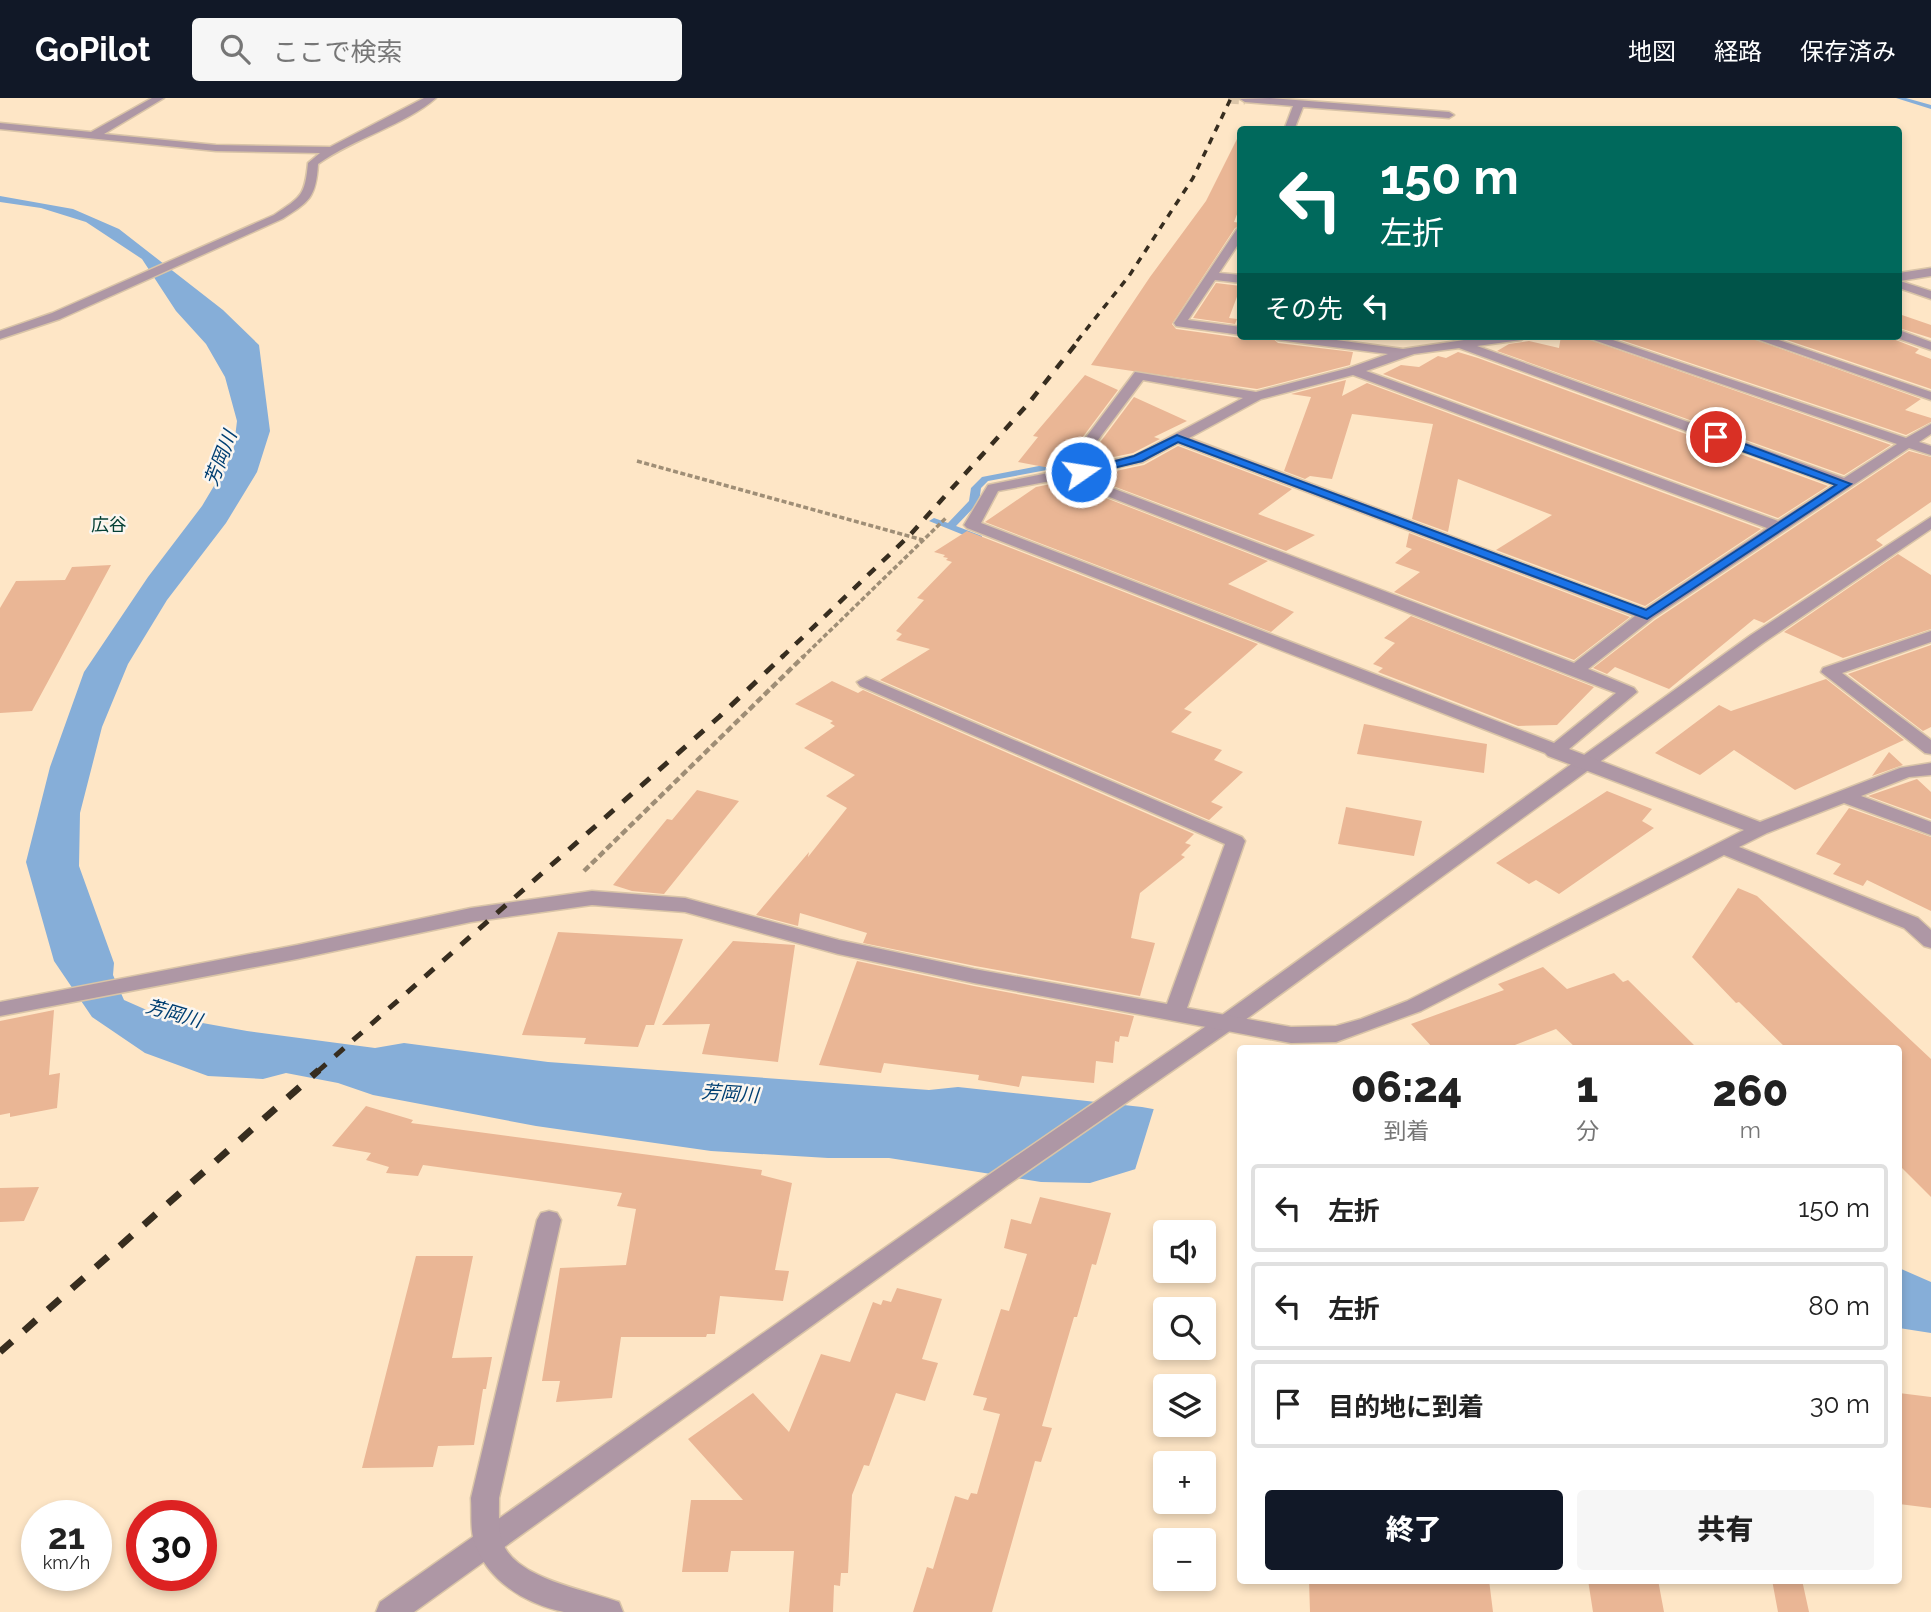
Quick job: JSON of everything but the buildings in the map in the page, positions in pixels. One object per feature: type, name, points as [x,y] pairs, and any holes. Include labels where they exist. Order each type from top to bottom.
[{"type":"street","points":[[94,135],[159,98]]},
{"type":"street","points":[[0,335],[56,316],[293,209],[309,194],[313,163],[329,150],[411,111],[431,98]]},
{"type":"street","points":[[1245,99],[1449,115]]},
{"type":"street","points":[[1291,126],[1299,104]]},
{"type":"street","points":[[0,125],[239,149],[329,150]]},
{"type":"street","points":[[1237,237],[1180,323],[1237,330]]},
{"type":"street","points":[[1902,277],[1931,272]]},
{"type":"street","points":[[1211,276],[1237,279]]},
{"type":"street","points":[[1902,285],[1931,295]]},
{"type":"street","points":[[1902,335],[1931,346]]},
{"type":"street","points":[[1344,340],[1377,342],[1404,353]]},
{"type":"street","points":[[1490,340],[1404,353],[1354,371],[1256,397],[1138,459],[993,488],[972,525],[1759,830]]},
{"type":"street","points":[[1600,340],[1931,451]]},
{"type":"street","points":[[1766,340],[1931,396]]},
{"type":"street","points":[[1459,344],[1845,484]]},
{"type":"street","points":[[1354,371],[1779,527]]},
{"type":"street","points":[[1256,397],[1140,375],[1079,456],[1081,472],[1099,488],[1628,692],[1554,752]]},
{"type":"street","points":[[1576,670],[1647,615],[1931,428]]},
{"type":"street","points":[[1177,438],[1647,615]]},
{"type":"street","points":[[390,1612],[999,1180],[1226,1023],[1757,639],[1931,522]]},
{"type":"street","points":[[1931,636],[1829,672],[1931,749]]},
{"type":"street","points":[[866,682],[1235,841],[1175,1013]]},
{"type":"street","points":[[0,1009],[471,915],[554,901],[592,898],[685,905],[838,947],[974,976],[1291,1035],[1336,1034],[1414,1006],[1759,830],[1906,772],[1931,769]]},
{"type":"street","points":[[1844,796],[1931,829]]},
{"type":"street","points":[[1723,848],[1911,923],[1931,941]]},
{"type":"street","points":[[549,1220],[485,1498],[488,1542],[497,1562],[516,1579],[609,1612]]},
{"type":"path","points":[[637,461],[923,540]]},
{"type":"path","points":[[554,901],[944,519]]},
{"type":"water","name":"芳岡川","points":[[0,196],[73,209],[119,229],[223,310],[259,345],[270,431],[257,472],[226,523],[167,600],[128,664],[102,727],[80,813],[79,866],[114,963],[113,975],[124,1000],[158,1015],[247,1031],[375,1048],[404,1043],[548,1062],[929,1090],[958,1087],[1142,1107],[1237,1124],[1237,1127],[1152,1164],[1090,1183],[1041,1182],[889,1158],[828,1158],[711,1151],[536,1126],[373,1095],[338,1083],[286,1073],[263,1079],[208,1076],[145,1053],[92,1017],[54,961],[26,862],[50,767],[84,672],[148,577],[202,506],[233,454],[237,421],[225,377],[206,344],[176,311],[142,259],[86,222],[41,208],[0,202]]},
{"type":"water","points":[[1902,1269],[1931,1282],[1931,1333],[1902,1328]]},
{"type":"pier","points":[[1155,1105],[1237,1121],[1237,1180],[1152,1168],[1134,1173]]},
{"type":"waterway","points":[[1899,98],[1931,107]]},
{"type":"waterway","points":[[949,527],[974,502],[975,488],[985,479],[1049,467]]},
{"type":"waterway","points":[[934,521],[949,527]]},
{"type":"waterway","points":[[949,527],[979,538]]},
{"type":"tunnel","points":[[1228,98],[1245,99]]},
{"type":"railway","points":[[1077,341],[1129,276],[1193,178],[1231,98]]},
{"type":"railway","points":[[781,658],[909,536],[1028,404],[1079,340]]},
{"type":"railway","points":[[317,1072],[719,717],[783,656]]},
{"type":"railway","points":[[0,1352],[319,1070]]},
{"type":"district","name":"広谷","points":[[109,525]]},
{"type":"route","points":[[1081,472],[1138,459],[1177,438],[1647,615],[1845,484],[1716,437]]}]
